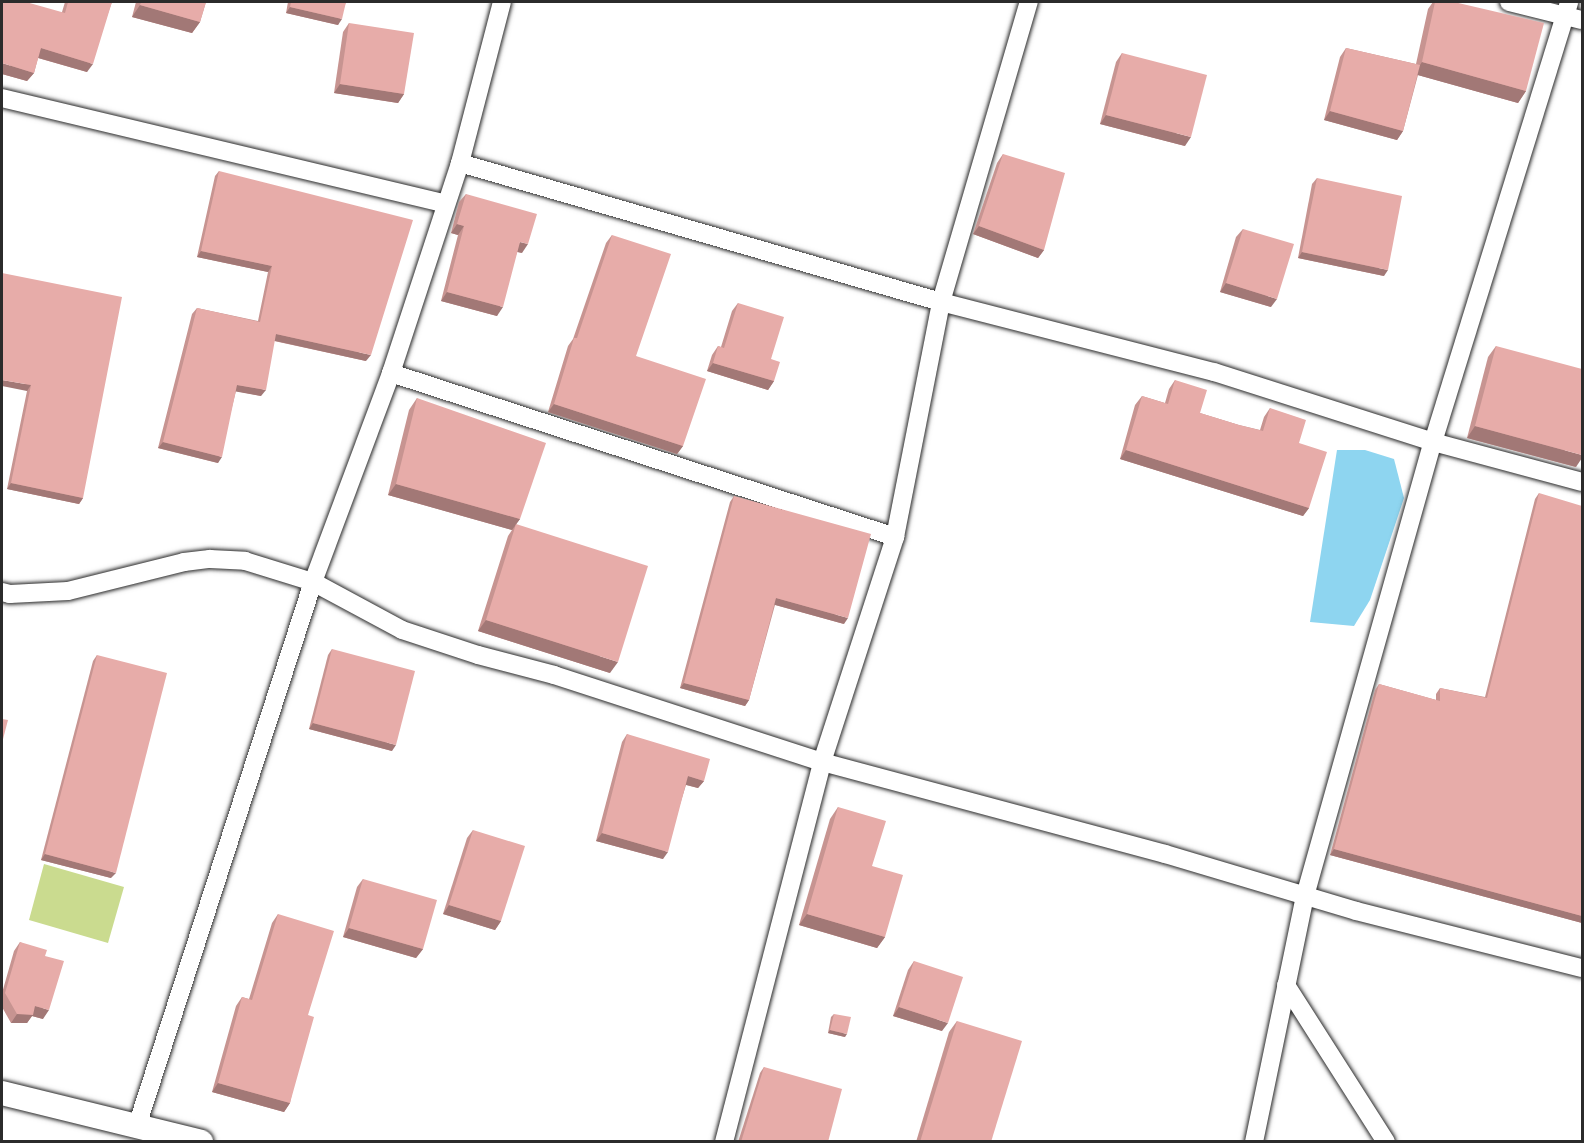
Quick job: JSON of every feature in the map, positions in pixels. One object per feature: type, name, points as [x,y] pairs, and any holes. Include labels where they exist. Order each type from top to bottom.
[{"type":"street","points":[[137,1126],[313,582],[391,373],[460,163],[502,2]]},
{"type":"street","points":[[724,1142],[822,762],[895,537],[941,302],[1029,2]]},
{"type":"street","points":[[1254,1142],[1305,896],[1433,442],[1572,12],[1509,2]]},
{"type":"street","points":[[2,98],[446,204]]},
{"type":"street","points":[[460,163],[941,302],[1214,372],[1433,442],[1582,482]]},
{"type":"street","points":[[391,373],[895,537]]},
{"type":"street","points":[[2,592],[10,594],[68,591],[184,562],[210,559],[245,561],[313,582],[402,630],[478,655],[554,675],[822,762],[1165,854],[1356,912],[1582,968]]},
{"type":"street","points":[[1286,985],[1386,1142]]},
{"type":"street","points":[[2,1093],[201,1142]]},
{"type":"green space","points":[[44,864],[124,887],[108,943],[29,920]]},
{"type":"water","points":[[1337,450],[1365,450],[1394,459],[1404,498],[1370,600],[1354,626],[1310,622]]},
{"type":"building","points":[[2,2],[26,2],[65,13],[68,2],[112,2],[93,64],[41,48],[34,73],[2,63]]},
{"type":"building","points":[[141,2],[206,2],[200,22],[140,5]]},
{"type":"building","points":[[291,2],[346,2],[342,19],[290,7]]},
{"type":"building","points":[[1435,2],[1454,2],[1544,23],[1526,91],[1422,62]]},
{"type":"building","points":[[349,23],[414,33],[404,94],[340,84]]},
{"type":"building","points":[[1346,48],[1420,65],[1403,131],[1330,111]]},
{"type":"building","points":[[1122,53],[1207,75],[1191,137],[1106,115]]},
{"type":"building","points":[[1003,154],[1065,173],[1044,250],[979,226]]},
{"type":"building","points":[[219,171],[413,220],[371,355],[276,334],[266,390],[237,385],[222,457],[163,442],[197,308],[260,322],[272,266],[201,251]]},
{"type":"building","points":[[1317,178],[1402,196],[1388,270],[1302,252]]},
{"type":"building","points":[[466,194],[537,214],[528,244],[520,242],[503,307],[447,292],[464,226],[457,224]]},
{"type":"building","points":[[1243,229],[1294,244],[1277,299],[1226,283]]},
{"type":"building","points":[[612,235],[671,254],[636,356],[706,379],[683,446],[554,404],[574,338],[577,338]]},
{"type":"building","points":[[2,273],[122,297],[83,498],[11,483],[31,385],[2,380]]},
{"type":"building","points":[[738,303],[784,317],[771,359],[780,362],[774,381],[713,363],[718,346],[724,348]]},
{"type":"building","points":[[1496,346],[1582,369],[1582,455],[1475,426]]},
{"type":"building","points":[[1175,380],[1207,390],[1200,413],[1239,425],[1263,431],[1270,408],[1306,420],[1299,443],[1327,452],[1309,508],[1126,450],[1142,396],[1168,404]]},
{"type":"building","points":[[417,398],[546,443],[520,519],[396,484]]},
{"type":"building","points":[[1539,493],[1582,506],[1582,916],[1334,849],[1379,684],[1440,701],[1440,688],[1487,698]]},
{"type":"building","points":[[734,496],[871,534],[848,618],[776,598],[749,700],[684,683]]},
{"type":"building","points":[[516,524],[648,566],[618,662],[486,620]]},
{"type":"building","points":[[332,649],[415,671],[396,745],[313,723]]},
{"type":"building","points":[[97,655],[167,673],[116,873],[45,854]]},
{"type":"building","points":[[2,719],[8,720],[2,743]]},
{"type":"building","points":[[627,734],[710,759],[704,781],[688,776],[668,852],[602,833]]},
{"type":"building","points":[[838,807],[886,821],[872,866],[903,875],[885,937],[807,914]]},
{"type":"building","points":[[473,830],[525,846],[501,921],[449,905]]},
{"type":"building","points":[[363,879],[437,900],[423,949],[349,928]]},
{"type":"building","points":[[278,914],[334,931],[308,1015],[314,1017],[290,1103],[218,1083],[242,997],[252,1000]]},
{"type":"building","points":[[20,942],[47,950],[45,956],[64,961],[49,1010],[35,1006],[33,1015],[17,1014],[5,993]]},
{"type":"building","points":[[914,961],[963,977],[948,1023],[899,1007]]},
{"type":"building","points":[[834,1014],[851,1017],[847,1034],[830,1030]]},
{"type":"building","points":[[957,1021],[1022,1041],[991,1142],[920,1142]]},
{"type":"building","points":[[764,1067],[842,1089],[828,1142],[741,1142]]}]
